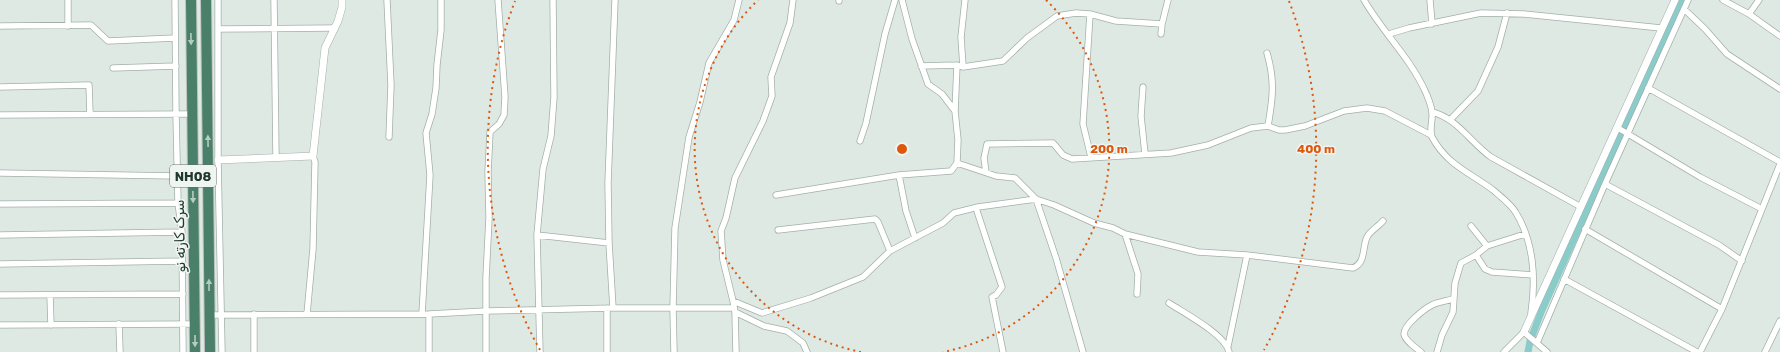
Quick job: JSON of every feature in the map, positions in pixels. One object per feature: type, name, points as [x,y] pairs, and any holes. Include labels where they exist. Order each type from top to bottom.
[{"type":"highway","name":"سرک کارته نو","points":[[191,0],[196,352]]},
{"type":"highway","name":"سرک کارته نو","points":[[206,0],[210,352]]},
{"type":"street","points":[[68,0],[68,26]]},
{"type":"street","points":[[175,0],[178,203],[182,232],[183,352]]},
{"type":"street","points":[[218,0],[218,160],[222,352]]},
{"type":"street","points":[[274,0],[276,157]]},
{"type":"street","points":[[307,314],[314,228],[315,162],[313,156],[325,48],[335,28],[342,7],[342,0]]},
{"type":"street","points":[[387,0],[391,85],[389,137]]},
{"type":"street","points":[[429,352],[425,314],[430,175],[426,133],[432,114],[436,88],[441,30],[441,0]]},
{"type":"street","points":[[486,352],[486,311],[490,218],[488,172],[490,132],[499,124],[504,115],[498,0]]},
{"type":"street","points":[[540,352],[537,235],[543,169],[551,136],[554,97],[553,0]]},
{"type":"street","points":[[607,352],[610,308],[608,183],[615,0]]},
{"type":"street","points":[[674,352],[673,308],[675,228],[689,137],[700,102],[709,63],[734,20],[739,0]]},
{"type":"street","points":[[736,352],[734,307],[723,260],[721,231],[726,218],[735,178],[763,121],[772,96],[771,77],[790,23],[793,0]]},
{"type":"street","points":[[860,141],[866,123],[885,34],[895,0]]},
{"type":"street","points":[[902,0],[912,39],[928,84],[942,94],[955,111]]},
{"type":"street","points":[[776,195],[899,175],[951,171],[957,163],[958,140],[955,111],[965,0]]},
{"type":"street","points":[[1161,34],[1168,0]]},
{"type":"street","points":[[1364,0],[1418,76],[1427,95],[1432,112],[1431,135]]},
{"type":"street","points":[[1430,0],[1432,24]]},
{"type":"street","points":[[1529,321],[1581,207],[1620,129],[1661,28],[1679,4],[1688,0]]},
{"type":"street","points":[[1723,0],[1749,14],[1780,36]]},
{"type":"street","points":[[1749,14],[1759,0]]},
{"type":"street","points":[[1537,343],[1648,88],[1679,4]]},
{"type":"street","points":[[1679,4],[1728,54],[1780,89]]},
{"type":"street","points":[[921,66],[960,66],[1003,61],[1027,38],[1057,16],[1076,13],[1090,14],[1116,21],[1162,24]]},
{"type":"street","points":[[1389,34],[1480,13],[1507,13],[1661,28]]},
{"type":"street","points":[[1450,120],[1478,92],[1498,47],[1507,13]]},
{"type":"street","points":[[1090,14],[1083,124],[1091,157]]},
{"type":"street","points":[[0,26],[91,25],[108,41],[175,38]]},
{"type":"street","points":[[218,29],[335,28]]},
{"type":"street","points":[[1267,53],[1272,72],[1273,96],[1268,126]]},
{"type":"street","points":[[113,68],[176,66]]},
{"type":"street","points":[[0,87],[89,85],[90,114]]},
{"type":"street","points":[[1143,87],[1141,116],[1145,154]]},
{"type":"street","points":[[1564,278],[1699,352],[1722,309],[1780,163],[1648,88]]},
{"type":"street","points":[[986,172],[984,158],[988,144],[1053,143],[1063,155],[1072,159],[1171,153],[1200,147],[1251,128],[1268,126],[1278,130],[1285,130],[1305,126],[1344,111],[1367,108],[1385,111],[1431,135],[1449,161],[1493,190],[1516,212],[1532,257],[1534,275],[1532,303],[1527,334],[1504,352]]},
{"type":"street","points":[[1432,112],[1443,114],[1487,154],[1581,207]]},
{"type":"street","points":[[0,115],[192,114]]},
{"type":"street","points":[[1620,129],[1700,177],[1762,209]]},
{"type":"street","points":[[218,160],[313,156]]},
{"type":"street","points":[[957,163],[996,176],[1015,178],[1036,199],[1056,258],[1083,352]]},
{"type":"street","points":[[0,173],[178,176]]},
{"type":"street","points":[[899,175],[906,211],[915,238]]},
{"type":"street","points":[[1605,184],[1718,245],[1742,261]]},
{"type":"street","points":[[209,315],[425,314],[610,308],[734,307],[762,312],[811,298],[863,277],[890,251],[943,223],[954,213],[976,208],[1036,199],[1125,234],[1198,252],[1247,255],[1353,268],[1358,266],[1362,260],[1367,236],[1383,221]]},
{"type":"street","points":[[0,204],[178,203]]},
{"type":"street","points":[[976,208],[1002,287],[996,295],[992,297],[1003,352]]},
{"type":"street","points":[[778,230],[875,219],[878,222],[890,251]]},
{"type":"street","points":[[1471,226],[1487,246]]},
{"type":"street","points":[[1586,229],[1722,309]]},
{"type":"street","points":[[0,235],[182,232]]},
{"type":"street","points":[[1125,234],[1138,274],[1137,294]]},
{"type":"street","points":[[1437,352],[1442,336],[1453,312],[1455,283],[1461,263],[1476,256],[1487,246],[1525,234]]},
{"type":"street","points":[[537,235],[609,243]]},
{"type":"street","points":[[1228,349],[1247,255]]},
{"type":"street","points":[[1476,256],[1484,270],[1534,275]]},
{"type":"street","points":[[0,264],[182,261]]},
{"type":"street","points":[[0,296],[183,294]]},
{"type":"street","points":[[50,295],[51,325]]},
{"type":"street","points":[[1421,352],[1406,339],[1404,334],[1407,327],[1420,313],[1432,304],[1453,299]]},
{"type":"street","points":[[1169,303],[1213,332],[1228,349]]},
{"type":"street","points":[[734,307],[764,326],[787,330],[803,343],[807,352]]},
{"type":"street","points":[[254,314],[254,352]]},
{"type":"street","points":[[119,324],[120,352]]},
{"type":"street","points":[[0,325],[195,324]]},
{"type":"street","points":[[1765,352],[1779,325]]},
{"type":"street","points":[[1527,334],[1547,352]]},
{"type":"street","points":[[803,343],[803,352]]},
{"type":"waterway","points":[[1528,352],[1530,341],[1542,310],[1681,0]]}]
